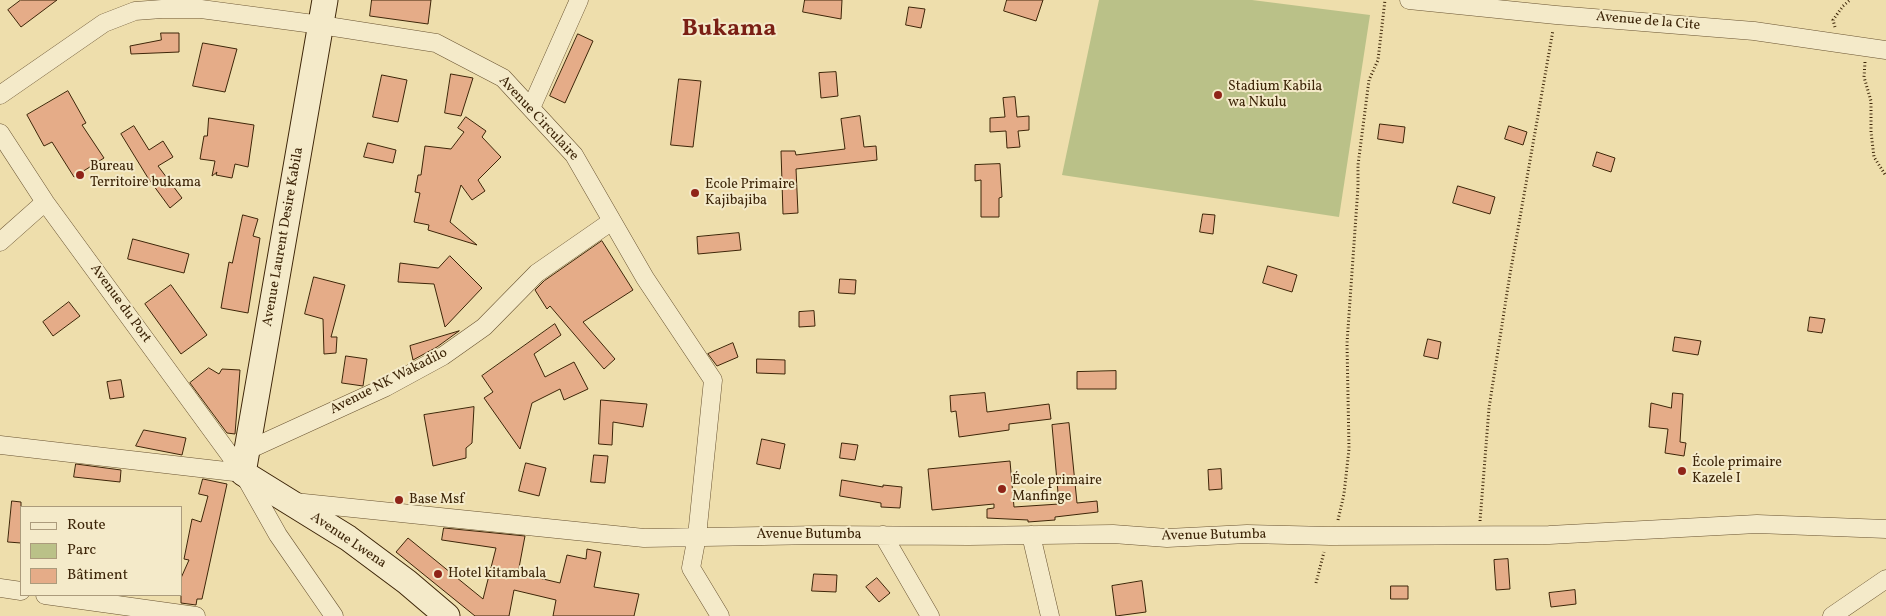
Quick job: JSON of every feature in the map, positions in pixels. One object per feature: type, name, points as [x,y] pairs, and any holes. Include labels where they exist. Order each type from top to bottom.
[{"type":"main road","name":"Avenue Laurent Desire Kabila","points":[[245,462],[325,0]]},
{"type":"main road","name":"Avenue Lwena","points":[[245,462],[290,501],[348,538],[407,582],[447,616]]},
{"type":"street","points":[[531,108],[579,0]]},
{"type":"street","name":"Avenue de la Cite","points":[[1409,0],[1556,15],[1754,31],[1886,50]]},
{"type":"street","name":"Avenue Circulaire","points":[[0,95],[104,23],[136,6],[201,9],[436,43],[503,78],[574,155],[645,278],[713,380],[697,536],[691,568],[720,616]]},
{"type":"street","name":"Avenue du Port","points":[[0,133],[45,202],[245,462],[278,535],[334,616]]},
{"type":"street","points":[[0,242],[45,202]]},
{"type":"street","name":"Avenue NK Wakadilo","points":[[245,462],[443,356],[484,327],[537,273],[612,220]]},
{"type":"street","points":[[0,445],[245,462]]},
{"type":"street","name":"Avenue Butumba","points":[[290,501],[644,538],[697,536],[1113,534],[1167,538],[1246,534],[1330,536],[1549,535],[1757,524],[1886,529]]},
{"type":"street","points":[[883,535],[930,616]]},
{"type":"street","points":[[1031,535],[1050,616]]},
{"type":"street","points":[[1832,616],[1886,579]]},
{"type":"street","points":[[0,588],[20,591]]},
{"type":"street","points":[[47,596],[75,608],[196,616]]},
{"type":"path","points":[[1316,583],[1323,552],[1330,544],[1330,536],[1340,515],[1349,449],[1346,397],[1347,343],[1358,165],[1369,80],[1378,60],[1385,0]]},
{"type":"path","points":[[1828,42],[1837,33],[1834,20],[1843,6],[1850,0]]},
{"type":"path","points":[[1479,535],[1489,408],[1508,280],[1556,15]]},
{"type":"path","points":[[1864,46],[1864,77],[1871,101],[1874,157],[1886,176]]},
{"type":"green space","name":"Stadium Kabila wa Nkulu","points":[[1099,0],[1252,0],[1370,15],[1339,217],[1062,175]]},
{"type":"building","points":[[21,0],[57,0],[21,27],[8,10]]},
{"type":"building","points":[[372,0],[431,0],[428,24],[370,16]]},
{"type":"building","points":[[805,0],[842,0],[841,19],[803,12]]},
{"type":"building","points":[[1007,0],[1043,0],[1036,21],[1004,11]]},
{"type":"building","points":[[909,7],[925,9],[921,28],[906,25]]},
{"type":"building","points":[[161,33],[179,33],[179,52],[131,54],[130,46],[161,40]]},
{"type":"building","points":[[578,34],[593,41],[565,103],[550,96]]},
{"type":"building","points":[[203,43],[237,49],[225,92],[193,86]]},
{"type":"building","points":[[836,72],[838,96],[821,98],[819,73]]},
{"type":"building","points":[[451,74],[473,78],[461,116],[445,113]]},
{"type":"building","points":[[382,75],[407,80],[398,122],[373,117]]},
{"type":"building","points":[[679,79],[701,81],[693,147],[671,145]]},
{"type":"building","points":[[68,91],[86,123],[82,125],[104,158],[74,177],[52,142],[44,146],[27,115]]},
{"type":"building","points":[[1015,97],[1017,117],[1029,116],[1029,130],[1018,131],[1020,147],[1007,148],[1006,131],[990,132],[990,118],[1005,117],[1003,98]]},
{"type":"building","points":[[860,116],[864,147],[876,146],[877,160],[796,169],[798,213],[783,214],[781,151],[795,151],[796,155],[845,149],[841,119]]},
{"type":"building","points":[[466,117],[486,131],[482,137],[501,157],[478,180],[485,191],[472,200],[461,185],[450,222],[477,245],[428,230],[429,225],[414,222],[420,193],[415,192],[418,175],[421,175],[425,146],[451,149],[464,132],[458,128]]},
{"type":"building","points":[[209,118],[254,125],[248,167],[235,164],[232,178],[216,175],[217,172],[212,176],[215,161],[200,159],[204,136],[207,136]]},
{"type":"building","points":[[1380,124],[1405,127],[1403,143],[1378,139]]},
{"type":"building","points":[[134,126],[149,150],[163,141],[173,157],[158,166],[182,198],[170,208],[148,178],[121,134]]},
{"type":"building","points":[[1509,126],[1527,132],[1523,145],[1505,139]]},
{"type":"building","points":[[368,143],[396,150],[393,163],[364,157]]},
{"type":"building","points":[[1597,152],[1615,158],[1611,172],[1593,166]]},
{"type":"building","points":[[1000,164],[1002,197],[999,198],[999,217],[981,217],[981,180],[975,181],[975,165]]},
{"type":"building","points":[[1458,186],[1495,197],[1490,214],[1453,203]]},
{"type":"building","points":[[1203,214],[1215,215],[1213,234],[1200,232]]},
{"type":"building","points":[[243,215],[258,219],[253,236],[260,238],[248,313],[221,308],[229,262],[232,263]]},
{"type":"building","points":[[739,233],[741,250],[698,254],[697,237]]},
{"type":"building","points":[[133,239],[189,254],[184,273],[128,259]]},
{"type":"building","points":[[602,241],[633,290],[583,322],[615,359],[604,369],[550,306],[547,309],[535,290],[544,281]]},
{"type":"building","points":[[450,256],[482,288],[445,327],[434,284],[398,282],[400,263],[438,268]]},
{"type":"building","points":[[1268,266],[1297,275],[1292,292],[1263,283]]},
{"type":"building","points":[[314,277],[345,285],[331,337],[337,337],[336,353],[324,354],[323,319],[305,314]]},
{"type":"building","points":[[840,279],[856,280],[855,294],[839,293]]},
{"type":"building","points":[[171,285],[207,335],[181,354],[145,304]]},
{"type":"building","points":[[69,302],[80,316],[53,336],[43,322]]},
{"type":"building","points":[[814,311],[815,326],[799,327],[799,312]]},
{"type":"building","points":[[1810,317],[1825,319],[1822,333],[1808,331]]},
{"type":"building","points":[[555,324],[561,335],[534,354],[545,377],[574,362],[588,389],[564,400],[560,389],[532,403],[520,449],[484,398],[493,392],[482,376]]},
{"type":"building","points":[[459,331],[437,347],[413,360],[410,346]]},
{"type":"building","points":[[1675,337],[1701,341],[1698,355],[1673,351]]},
{"type":"building","points":[[1428,339],[1441,342],[1438,359],[1424,356]]},
{"type":"building","points":[[733,343],[738,357],[717,366],[708,354]]},
{"type":"building","points":[[346,356],[367,359],[363,386],[342,383]]},
{"type":"building","points":[[757,359],[785,360],[785,374],[757,373]]},
{"type":"building","points":[[209,368],[219,374],[222,369],[240,370],[235,434],[227,433],[190,383]]},
{"type":"building","points":[[1116,371],[1116,389],[1077,389],[1077,372]]},
{"type":"building","points":[[121,380],[124,397],[110,399],[107,382]]},
{"type":"building","points":[[985,393],[987,412],[1049,404],[1051,419],[1009,424],[1009,430],[959,437],[956,411],[951,412],[950,396]]},
{"type":"building","points":[[1673,393],[1683,394],[1680,442],[1686,443],[1684,456],[1665,453],[1668,429],[1649,427],[1651,403],[1671,408]]},
{"type":"building","points":[[601,400],[647,404],[643,427],[613,422],[612,445],[599,444]]},
{"type":"building","points":[[474,407],[472,443],[466,448],[466,458],[433,466],[424,415]]},
{"type":"building","points":[[1069,423],[1077,503],[1097,501],[1098,512],[1055,517],[1055,520],[1028,522],[1028,520],[987,518],[987,509],[994,508],[994,504],[932,510],[928,469],[1010,461],[1014,507],[1059,504],[1052,425]]},
{"type":"building","points":[[144,430],[186,438],[182,455],[136,446]]},
{"type":"building","points":[[762,439],[785,444],[780,469],[757,464]]},
{"type":"building","points":[[842,443],[858,445],[855,460],[840,458]]},
{"type":"building","points":[[594,455],[608,456],[605,483],[591,482]]},
{"type":"building","points":[[526,463],[546,468],[539,496],[519,491]]},
{"type":"building","points":[[76,464],[121,470],[120,482],[74,477]]},
{"type":"building","points":[[1221,469],[1222,489],[1209,490],[1208,470]]},
{"type":"building","points":[[203,479],[227,484],[202,599],[197,599],[196,605],[181,603],[181,596],[182,576],[189,560],[184,559],[192,519],[201,522],[208,496],[199,494]]},
{"type":"building","points":[[842,480],[883,487],[883,485],[902,487],[900,508],[881,507],[881,503],[840,496]]},
{"type":"building","points":[[12,501],[21,502],[20,543],[8,542]]},
{"type":"building","points":[[444,528],[525,536],[518,573],[560,583],[567,555],[586,559],[587,549],[601,552],[594,587],[639,594],[634,616],[553,616],[556,600],[514,590],[509,616],[475,616],[396,552],[408,538],[483,599],[496,548],[442,540]]},
{"type":"building","points":[[1508,559],[1510,589],[1496,590],[1494,560]]},
{"type":"building","points":[[814,574],[837,575],[836,592],[812,591]]},
{"type":"building","points":[[877,578],[890,593],[879,602],[866,587]]},
{"type":"building","points":[[1142,581],[1146,612],[1116,616],[1112,586]]},
{"type":"building","points":[[1391,586],[1408,586],[1408,599],[1391,599]]},
{"type":"building","points":[[1575,590],[1576,604],[1551,607],[1549,593]]},
{"type":"place","name":"Stadium Kabila wa Nkulu","points":[[1218,95]]},
{"type":"place","name":"Bureau Territoire bukama","points":[[80,175]]},
{"type":"place","name":"Ecole Primaire Kajibajiba","points":[[695,193]]},
{"type":"place","name":"École primaire Kazele I","points":[[1682,471]]},
{"type":"place","name":"École primaire Manfinge","points":[[1002,489]]},
{"type":"place","name":"Base Msf","points":[[399,500]]},
{"type":"place","name":"Hotel kitambala","points":[[438,574]]},
{"type":"district","name":"Bukama","points":[[729,31]]}]
